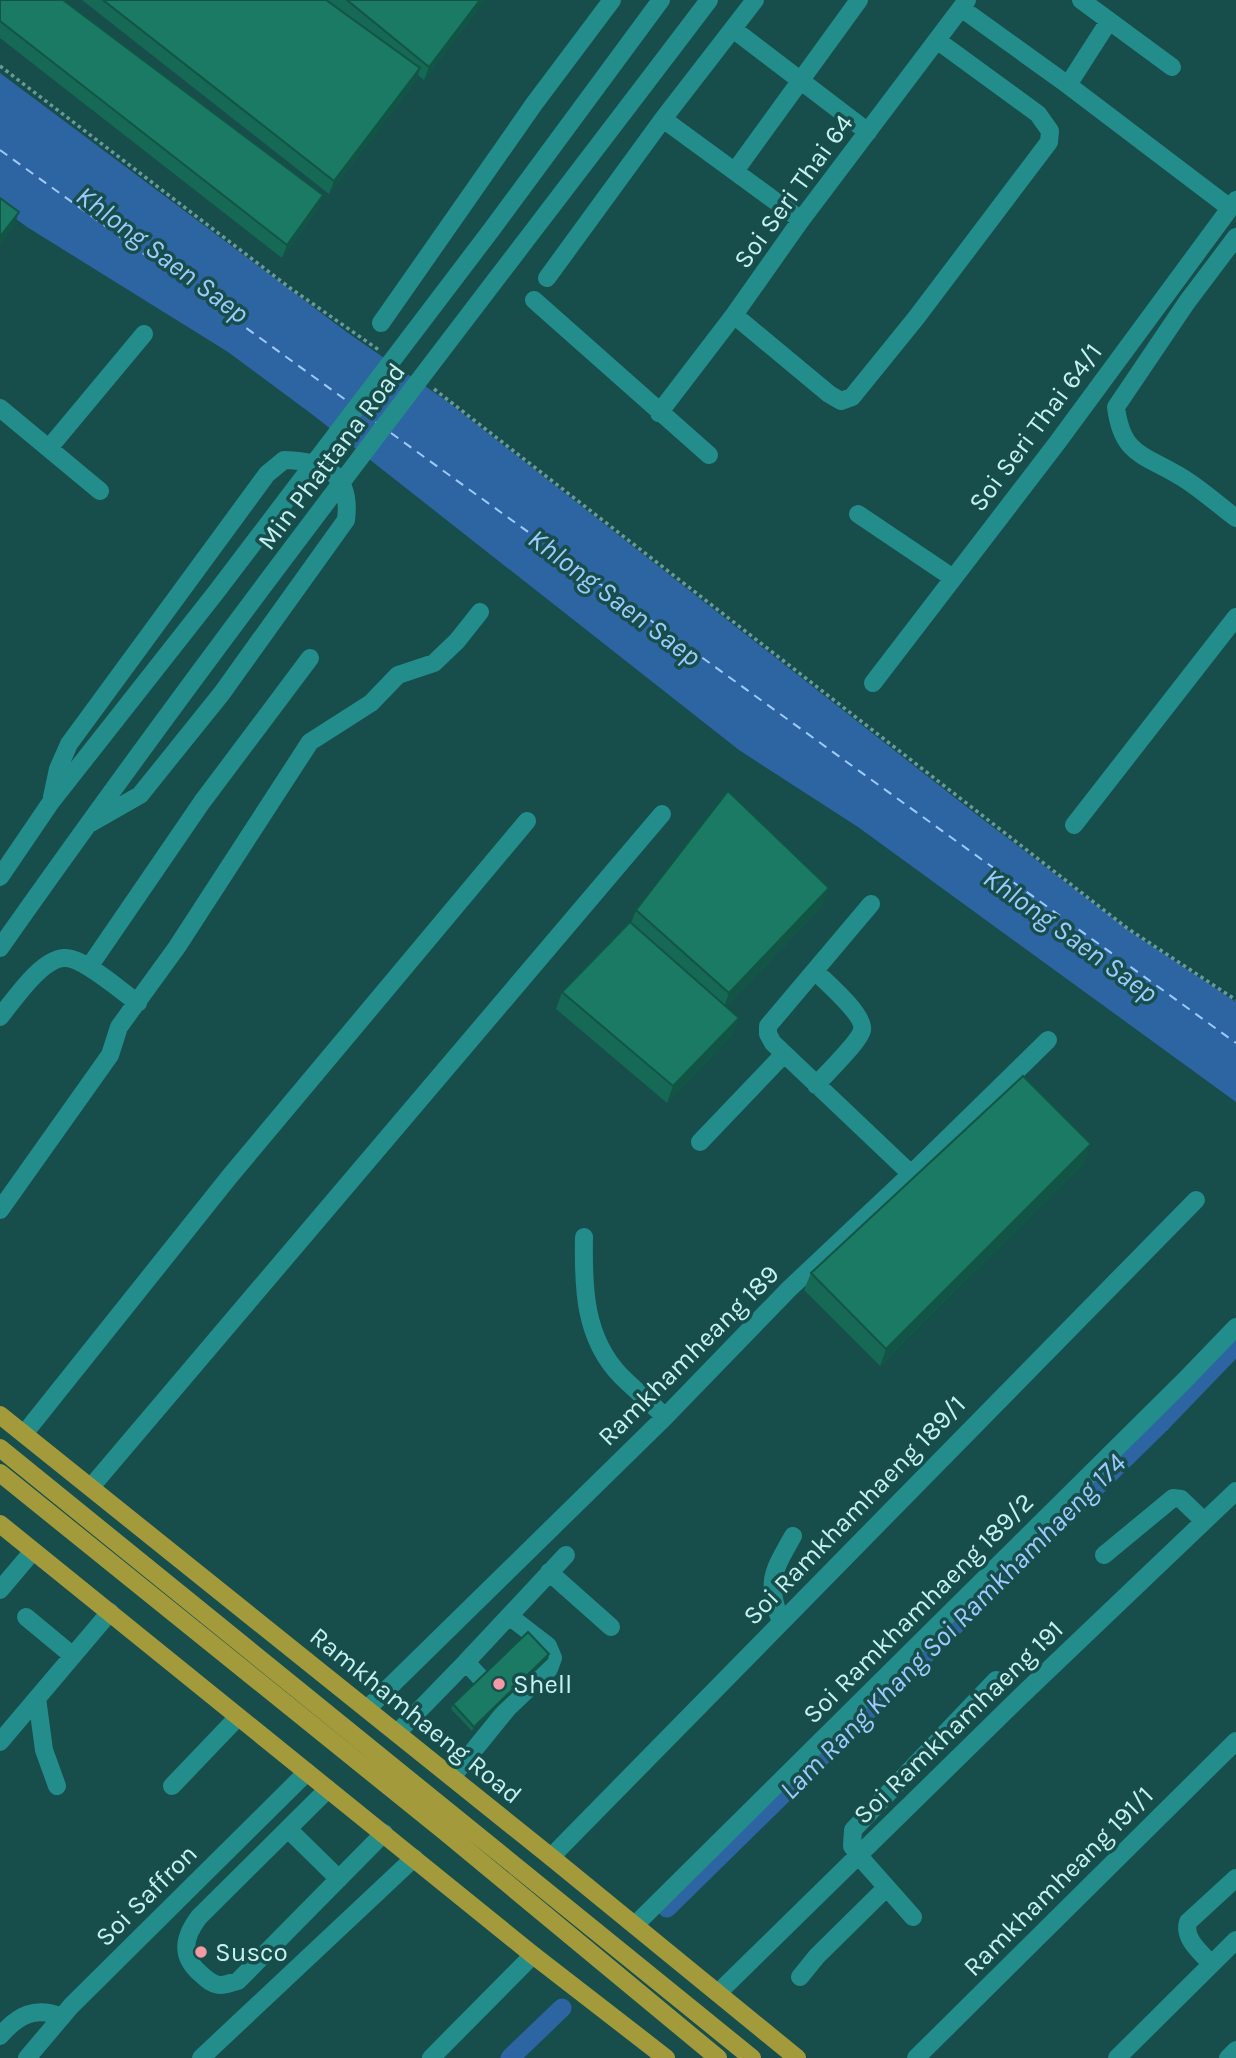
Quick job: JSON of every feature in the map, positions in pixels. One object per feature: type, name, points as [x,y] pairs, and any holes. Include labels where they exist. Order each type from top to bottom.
[{"type":"main road","name":"Ramkhamhaeng Road","points":[[0,1415],[797,2058]]},
{"type":"main road","name":"Ramkhamhaeng Road","points":[[0,1448],[752,2058]]},
{"type":"main road","points":[[0,1473],[444,1831],[718,2058]]},
{"type":"main road","points":[[0,1524],[414,1857],[653,2054]]},
{"type":"street","points":[[381,323],[534,104],[612,0]]},
{"type":"street","name":"Min Phattana Road","points":[[0,877],[51,802],[217,592],[662,0]]},
{"type":"street","name":"Min Phattana Road","points":[[0,948],[85,827],[709,0]]},
{"type":"street","points":[[547,278],[663,119],[755,0]]},
{"type":"street","points":[[735,171],[859,0]]},
{"type":"street","points":[[1081,0],[1172,67]]},
{"type":"street","points":[[964,4],[1068,85],[1233,204]]},
{"type":"street","name":"Soi Seri Thai 64","points":[[659,413],[964,4]]},
{"type":"street","points":[[1068,85],[1109,22]]},
{"type":"street","points":[[733,29],[869,132]]},
{"type":"street","points":[[734,315],[829,394],[841,401],[852,397],[916,318],[1049,142],[1050,131],[1038,114],[938,41]]},
{"type":"street","points":[[663,119],[801,220]]},
{"type":"street","name":"Soi Seri Thai 64/1","points":[[873,683],[1057,443],[1233,204]]},
{"type":"street","points":[[1236,237],[1186,302],[1116,407],[1119,427],[1138,454],[1179,476],[1236,518]]},
{"type":"street","points":[[534,300],[709,455]]},
{"type":"street","points":[[48,448],[144,334]]},
{"type":"street","points":[[0,408],[100,491]]},
{"type":"street","points":[[51,802],[58,769],[69,744],[267,474],[284,460],[307,460],[326,468],[338,477],[345,492],[348,505],[346,520],[222,693],[140,795],[85,827]]},
{"type":"street","points":[[858,514],[953,578]]},
{"type":"street","points":[[0,1210],[110,1055],[120,1027],[177,947],[310,742],[371,703],[398,675],[434,663],[457,641],[480,611]]},
{"type":"street","points":[[1074,825],[1236,617]]},
{"type":"street","points":[[89,967],[202,802],[310,658]]},
{"type":"street","points":[[90,1487],[662,814]]},
{"type":"street","points":[[24,1434],[230,1176],[527,821]]},
{"type":"street","points":[[871,904],[768,1026],[768,1034],[784,1054],[911,1174]]},
{"type":"street","points":[[0,1017],[34,976],[54,960],[65,957],[89,967],[138,1003]]},
{"type":"street","points":[[815,971],[857,1013],[862,1022],[862,1030],[857,1040],[816,1085]]},
{"type":"street","name":"Ramkhamheang 189","points":[[367,1709],[666,1417],[789,1289],[1048,1040]]},
{"type":"street","points":[[701,1142],[784,1054]]},
{"type":"street","name":"Soi Ramkhamhaeng 189/1","points":[[551,1857],[1196,1200]]},
{"type":"street","points":[[584,1237],[583,1283],[586,1307],[597,1341],[619,1374],[666,1417]]},
{"type":"street","name":"Soi Ramkhamhaeng 189/2","points":[[635,1926],[1236,1327]]},
{"type":"street","name":"Soi Ramkhamhaeng 191","points":[[718,1993],[1236,1491]]},
{"type":"street","points":[[1104,1555],[1173,1498],[1181,1499],[1204,1521]]},
{"type":"street","points":[[780,1622],[772,1599],[772,1580],[775,1567],[793,1536]]},
{"type":"street","points":[[0,1590],[33,1551]]},
{"type":"street","points":[[397,1733],[566,1555]]},
{"type":"street","points":[[550,1572],[611,1627]]},
{"type":"street","points":[[0,1742],[110,1612]]},
{"type":"street","points":[[452,1777],[508,1708],[549,1670],[553,1658],[548,1647],[509,1616]]},
{"type":"street","points":[[26,1617],[73,1656]]},
{"type":"street","points":[[466,1661],[508,1708]]},
{"type":"street","points":[[913,1917],[852,1846],[853,1830],[996,1680]]},
{"type":"street","points":[[37,1698],[44,1750],[57,1786]]},
{"type":"street","points":[[172,1786],[238,1717]]},
{"type":"street","name":"Ramkhamheang 191/1","points":[[916,2058],[1236,1741]]},
{"type":"street","name":"Soi Saffron","points":[[27,2058],[62,2017],[307,1772]]},
{"type":"street","points":[[328,1789],[189,1930],[185,1945],[192,1967],[212,1983],[222,1986],[237,1981],[384,1833]]},
{"type":"street","points":[[289,1830],[339,1879]]},
{"type":"street","points":[[201,2058],[414,1857]]},
{"type":"street","points":[[1212,1964],[1188,1938],[1186,1928],[1188,1922],[1236,1878]]},
{"type":"street","points":[[800,1977],[817,1956],[886,1888]]},
{"type":"street","points":[[1117,2058],[1236,1940]]},
{"type":"street","points":[[431,2058],[533,1955]]},
{"type":"street","points":[[0,2036],[18,2019],[32,2012],[47,2011],[62,2017]]},
{"type":"street","points":[[1228,2058],[1236,2050]]},
{"type":"path","points":[[0,66],[290,288],[387,356]]},
{"type":"path","points":[[428,385],[1127,928],[1236,1000]]},
{"type":"water","name":"Khlong Saen Saep","points":[[0,73],[348,333],[448,402],[1131,932],[1236,1002],[1236,1102],[858,827],[739,750],[313,415],[228,352],[27,227],[0,207]]},
{"type":"building","points":[[0,0],[63,0],[323,195],[287,245],[0,21]]},
{"type":"building","points":[[103,0],[326,0],[420,68],[334,181]]},
{"type":"building","points":[[347,0],[480,0],[429,67]]},
{"type":"building","points":[[0,198],[19,212],[0,237]]},
{"type":"building","points":[[728,791],[829,888],[729,993],[636,910]]},
{"type":"building","points":[[630,922],[739,1018],[673,1086],[562,992]]},
{"type":"building","points":[[1023,1076],[1091,1144],[886,1349],[811,1273]]},
{"type":"building","name":"Shell","points":[[528,1632],[549,1654],[474,1727],[453,1704]]},
{"type":"waterway","name":"Lam Rang Khang Soi Ramkhamhaeng 174","points":[[667,1908],[1162,1422],[1236,1345]]},
{"type":"waterway","name":"Lam Rang Khang Soi Ramkhamhaeng 174","points":[[510,2058],[562,2008]]},
{"type":"ferry route","points":[[0,150],[350,403]]},
{"type":"ferry route","points":[[363,412],[378,424]]},
{"type":"ferry route","points":[[391,433],[1236,1043]]},
{"type":"place","name":"Shell","points":[[499,1684]]},
{"type":"place","name":"Susco","points":[[201,1952]]}]
